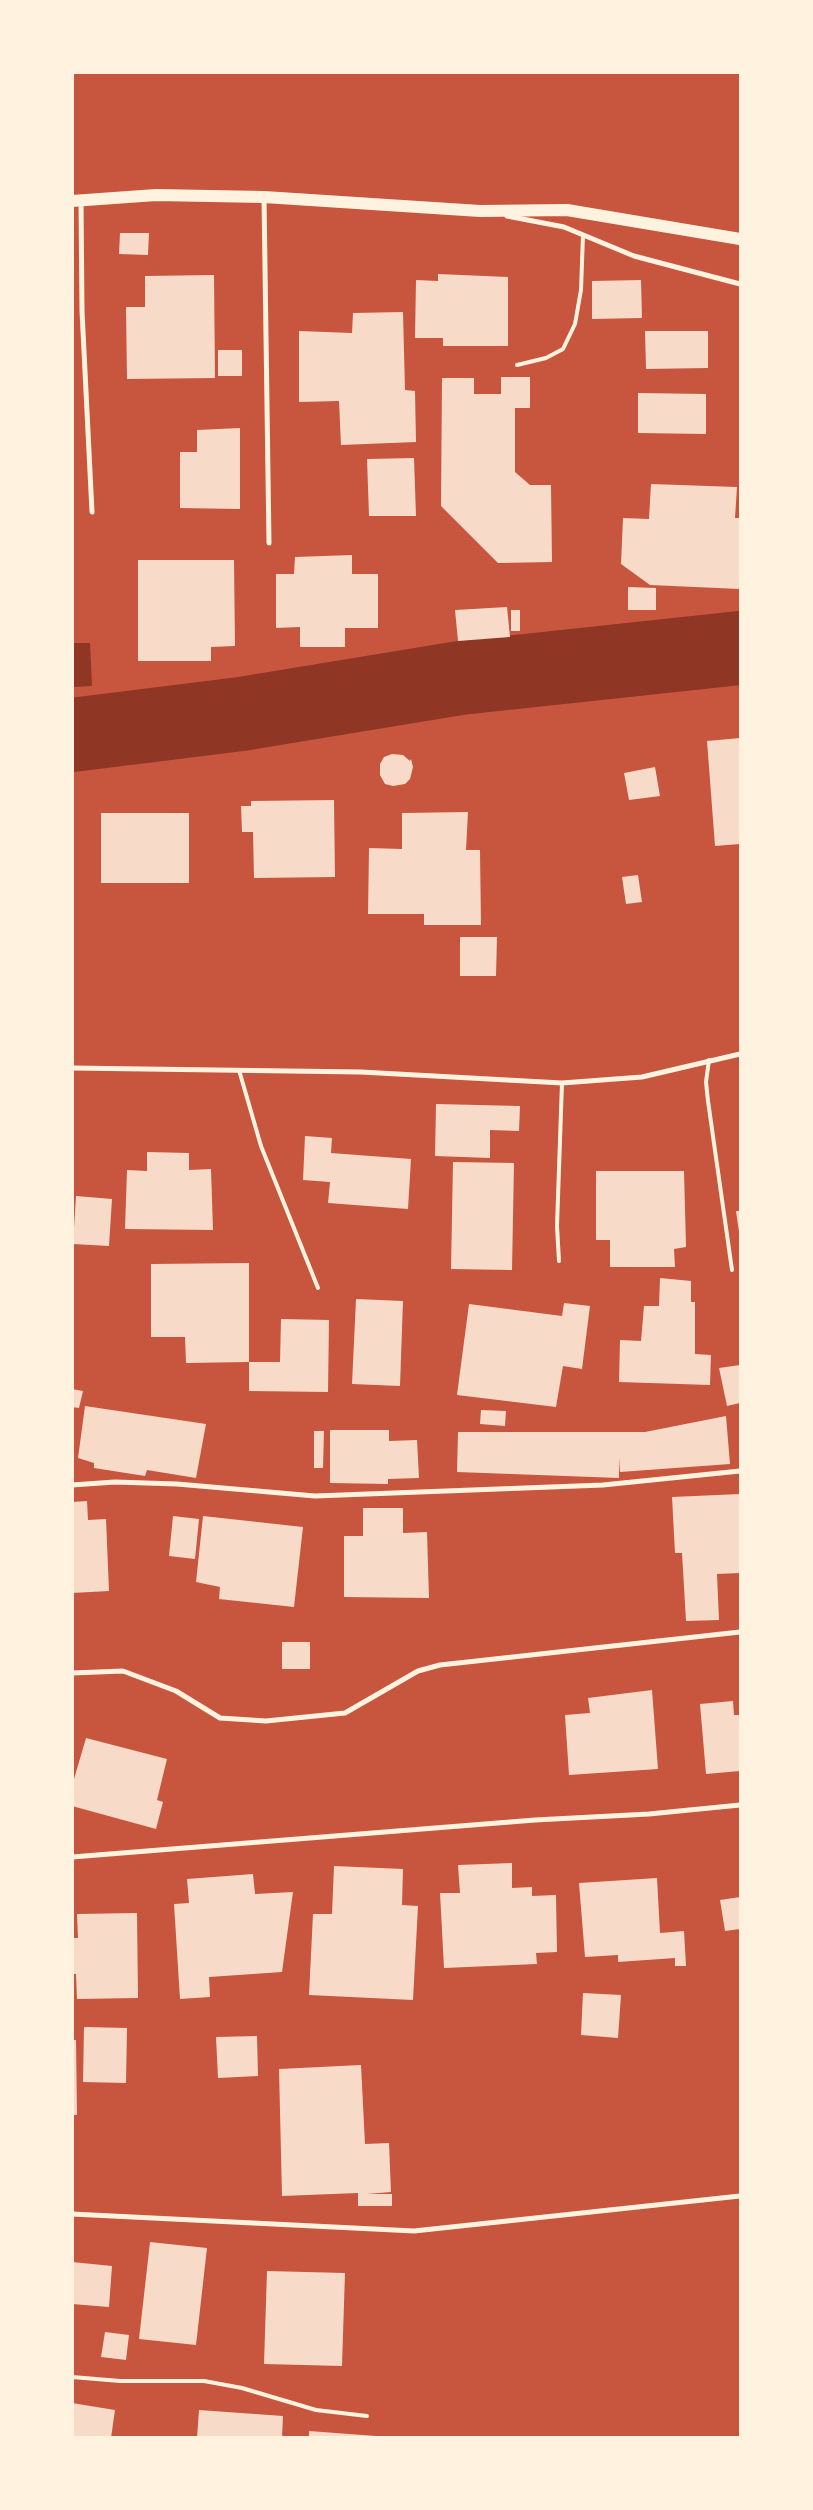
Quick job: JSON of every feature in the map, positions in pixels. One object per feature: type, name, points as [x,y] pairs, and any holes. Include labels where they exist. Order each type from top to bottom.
[{"type":"main road","points":[[77,201],[156,194],[264,197],[480,211],[566,210],[740,239]]},
{"type":"street","points":[[264,197],[269,543]]},
{"type":"street","points":[[77,201],[92,512]]},
{"type":"street","points":[[480,211],[564,227],[634,256],[740,284]]},
{"type":"street","points":[[72,1068],[450,1075],[562,1083],[642,1077],[740,1054]]},
{"type":"street","points":[[72,1485],[115,1482],[177,1484],[316,1496],[603,1484],[740,1471]]},
{"type":"street","points":[[72,1673],[125,1671],[176,1691],[220,1718],[266,1721],[345,1713],[418,1671],[440,1665],[740,1632]]},
{"type":"street","points":[[72,1857],[536,1820],[649,1814],[740,1804]]},
{"type":"street","points":[[72,2214],[414,2231],[740,2196]]},
{"type":"lane","points":[[517,365],[546,358],[563,349],[575,324],[581,290],[583,235]]},
{"type":"lane","points":[[709,1060],[706,1082],[708,1101],[732,1270]]},
{"type":"lane","points":[[239,1070],[261,1146],[318,1288]]},
{"type":"lane","points":[[559,1261],[557,1217],[562,1083]]},
{"type":"lane","points":[[72,2378],[120,2381],[204,2381],[242,2388],[316,2410],[367,2416]]},
{"type":"shaded area","points":[[73,643],[90,643],[92,686],[73,687]]},
{"type":"building","points":[[120,233],[149,233],[148,255],[119,254]]},
{"type":"building","points":[[438,274],[508,277],[508,346],[443,346],[443,338],[415,338],[416,280],[438,281]]},
{"type":"building","points":[[214,275],[215,378],[127,379],[126,307],[145,307],[145,276]]},
{"type":"building","points":[[641,280],[642,318],[592,319],[592,281]]},
{"type":"building","points":[[403,312],[405,390],[415,391],[416,442],[341,445],[339,401],[299,402],[299,331],[352,333],[353,313]]},
{"type":"building","points":[[645,331],[708,331],[708,368],[646,369]]},
{"type":"building","points":[[218,350],[242,350],[242,376],[218,376]]},
{"type":"building","points":[[501,377],[530,377],[530,408],[515,408],[515,472],[530,485],[551,485],[552,562],[498,563],[441,506],[442,378],[474,378],[474,394],[501,394]]},
{"type":"building","points":[[638,393],[706,394],[706,434],[638,433]]},
{"type":"building","points":[[240,428],[240,509],[180,508],[180,452],[197,452],[197,430]]},
{"type":"building","points":[[414,458],[416,516],[369,516],[367,459]]},
{"type":"building","points":[[651,484],[737,487],[735,518],[740,518],[740,589],[650,585],[621,564],[623,518],[649,519]]},
{"type":"building","points":[[352,555],[352,574],[378,574],[378,628],[345,628],[345,647],[300,647],[300,627],[276,628],[276,574],[294,574],[295,557]]},
{"type":"building","points":[[138,560],[234,560],[235,646],[211,647],[211,661],[138,661]]},
{"type":"building","points":[[628,587],[656,588],[656,610],[628,610]]},
{"type":"building","points":[[507,607],[510,637],[458,641],[455,610]]},
{"type":"building","points":[[511,610],[520,610],[520,631],[511,631]]},
{"type":"building","points":[[740,738],[740,844],[715,846],[707,741]]},
{"type":"building","points":[[392,754],[403,755],[410,761],[411,759],[413,767],[410,779],[405,784],[393,786],[385,784],[380,775],[380,764],[384,757]]},
{"type":"building","points":[[655,767],[660,796],[629,800],[624,773]]},
{"type":"building","points":[[334,800],[335,877],[254,878],[253,832],[242,832],[241,806],[251,806],[251,801]]},
{"type":"building","points":[[468,812],[466,850],[480,850],[481,925],[424,925],[424,914],[368,914],[369,848],[402,849],[402,813]]},
{"type":"building","points":[[101,813],[189,813],[189,883],[101,883]]},
{"type":"building","points":[[638,875],[642,902],[626,904],[622,877]]},
{"type":"building","points":[[460,937],[497,937],[496,976],[460,976]]},
{"type":"building","points":[[436,1104],[520,1106],[519,1131],[490,1130],[490,1158],[435,1156]]},
{"type":"building","points":[[305,1136],[332,1138],[331,1153],[411,1159],[408,1209],[328,1203],[330,1182],[303,1180]]},
{"type":"building","points":[[147,1152],[189,1153],[189,1170],[211,1169],[213,1230],[125,1229],[127,1170],[147,1171]]},
{"type":"building","points":[[453,1162],[514,1163],[512,1270],[451,1269]]},
{"type":"building","points":[[596,1171],[684,1171],[686,1247],[674,1249],[675,1267],[610,1267],[610,1240],[596,1240]]},
{"type":"building","points":[[76,1196],[112,1199],[109,1246],[73,1244]]},
{"type":"building","points":[[736,1211],[740,1211],[740,1232],[739,1232]]},
{"type":"building","points":[[249,1263],[249,1362],[186,1363],[185,1337],[151,1337],[151,1264]]},
{"type":"building","points":[[660,1278],[691,1281],[691,1302],[695,1302],[695,1354],[711,1355],[710,1385],[619,1382],[620,1340],[641,1341],[644,1306],[659,1306]]},
{"type":"building","points":[[356,1299],[403,1301],[400,1386],[352,1384]]},
{"type":"building","points":[[564,1303],[590,1306],[582,1369],[563,1366],[556,1407],[457,1395],[469,1304],[562,1316]]},
{"type":"building","points":[[281,1319],[329,1320],[328,1392],[249,1391],[249,1362],[280,1362]]},
{"type":"building","points":[[740,1365],[740,1403],[727,1406],[719,1368]]},
{"type":"building","points":[[72,1389],[83,1391],[79,1408],[72,1407]]},
{"type":"building","points":[[85,1406],[206,1424],[196,1478],[147,1470],[145,1476],[94,1468],[94,1463],[78,1458]]},
{"type":"building","points":[[481,1410],[506,1411],[505,1426],[480,1424]]},
{"type":"building","points":[[726,1416],[730,1464],[620,1472],[619,1458],[619,1478],[457,1472],[458,1432],[645,1432]]},
{"type":"building","points":[[330,1430],[389,1430],[389,1441],[417,1440],[419,1478],[388,1479],[388,1484],[330,1483]]},
{"type":"building","points":[[314,1431],[324,1431],[323,1468],[314,1468]]},
{"type":"building","points":[[740,1494],[740,1573],[717,1574],[719,1620],[686,1621],[682,1553],[675,1553],[672,1497]]},
{"type":"building","points":[[87,1501],[88,1520],[106,1519],[109,1591],[72,1593],[72,1502]]},
{"type":"building","points":[[363,1508],[403,1508],[403,1533],[427,1532],[429,1598],[344,1597],[344,1536],[363,1536]]},
{"type":"building","points":[[173,1516],[199,1519],[195,1559],[169,1556]]},
{"type":"building","points":[[203,1516],[303,1527],[294,1607],[219,1599],[220,1587],[196,1582]]},
{"type":"building","points":[[282,1642],[310,1642],[310,1669],[282,1669]]},
{"type":"building","points":[[652,1690],[658,1769],[569,1775],[565,1715],[590,1713],[588,1698]]},
{"type":"building","points":[[733,1701],[734,1715],[740,1715],[740,1771],[706,1774],[700,1704]]},
{"type":"building","points":[[86,1738],[167,1759],[157,1800],[163,1802],[156,1829],[72,1806],[72,1786]]},
{"type":"building","points":[[512,1863],[512,1888],[532,1887],[532,1896],[556,1895],[557,1952],[536,1953],[537,1964],[444,1968],[440,1893],[460,1893],[458,1865]]},
{"type":"building","points":[[334,1866],[403,1869],[402,1905],[418,1906],[413,2000],[309,1995],[313,1914],[332,1914]]},
{"type":"building","points":[[253,1874],[255,1894],[293,1892],[282,1972],[209,1977],[210,1997],[180,1999],[174,1904],[189,1903],[187,1879]]},
{"type":"building","points":[[657,1878],[660,1933],[684,1931],[686,1966],[675,1966],[675,1958],[618,1962],[618,1955],[585,1957],[579,1883]]},
{"type":"building","points":[[740,1897],[740,1929],[725,1931],[720,1900]]},
{"type":"building","points":[[137,1913],[138,1998],[77,1999],[76,1974],[72,1974],[72,1938],[78,1938],[77,1914]]},
{"type":"building","points":[[583,1993],[621,1995],[618,2038],[581,2035]]},
{"type":"building","points":[[84,2027],[127,2028],[126,2083],[83,2082]]},
{"type":"building","points":[[257,2036],[258,2076],[218,2078],[216,2037]]},
{"type":"building","points":[[72,2040],[76,2040],[77,2115],[72,2115]]},
{"type":"building","points":[[361,2065],[365,2144],[389,2143],[391,2192],[367,2194],[392,2194],[392,2206],[358,2206],[358,2193],[282,2196],[279,2069]]},
{"type":"building","points":[[150,2242],[207,2248],[196,2345],[139,2339]]},
{"type":"building","points":[[72,2262],[112,2266],[109,2307],[72,2304]]},
{"type":"building","points":[[267,2271],[345,2273],[342,2366],[264,2364]]},
{"type":"building","points":[[105,2332],[129,2335],[126,2360],[101,2357]]},
{"type":"building","points":[[72,2403],[115,2410],[111,2438],[72,2438]]},
{"type":"building","points":[[199,2410],[283,2416],[282,2438],[197,2438]]},
{"type":"building","points":[[309,2431],[376,2436],[376,2438],[309,2438]]},
{"type":"waterway","points":[[72,735],[241,714],[460,678],[740,648]]}]
